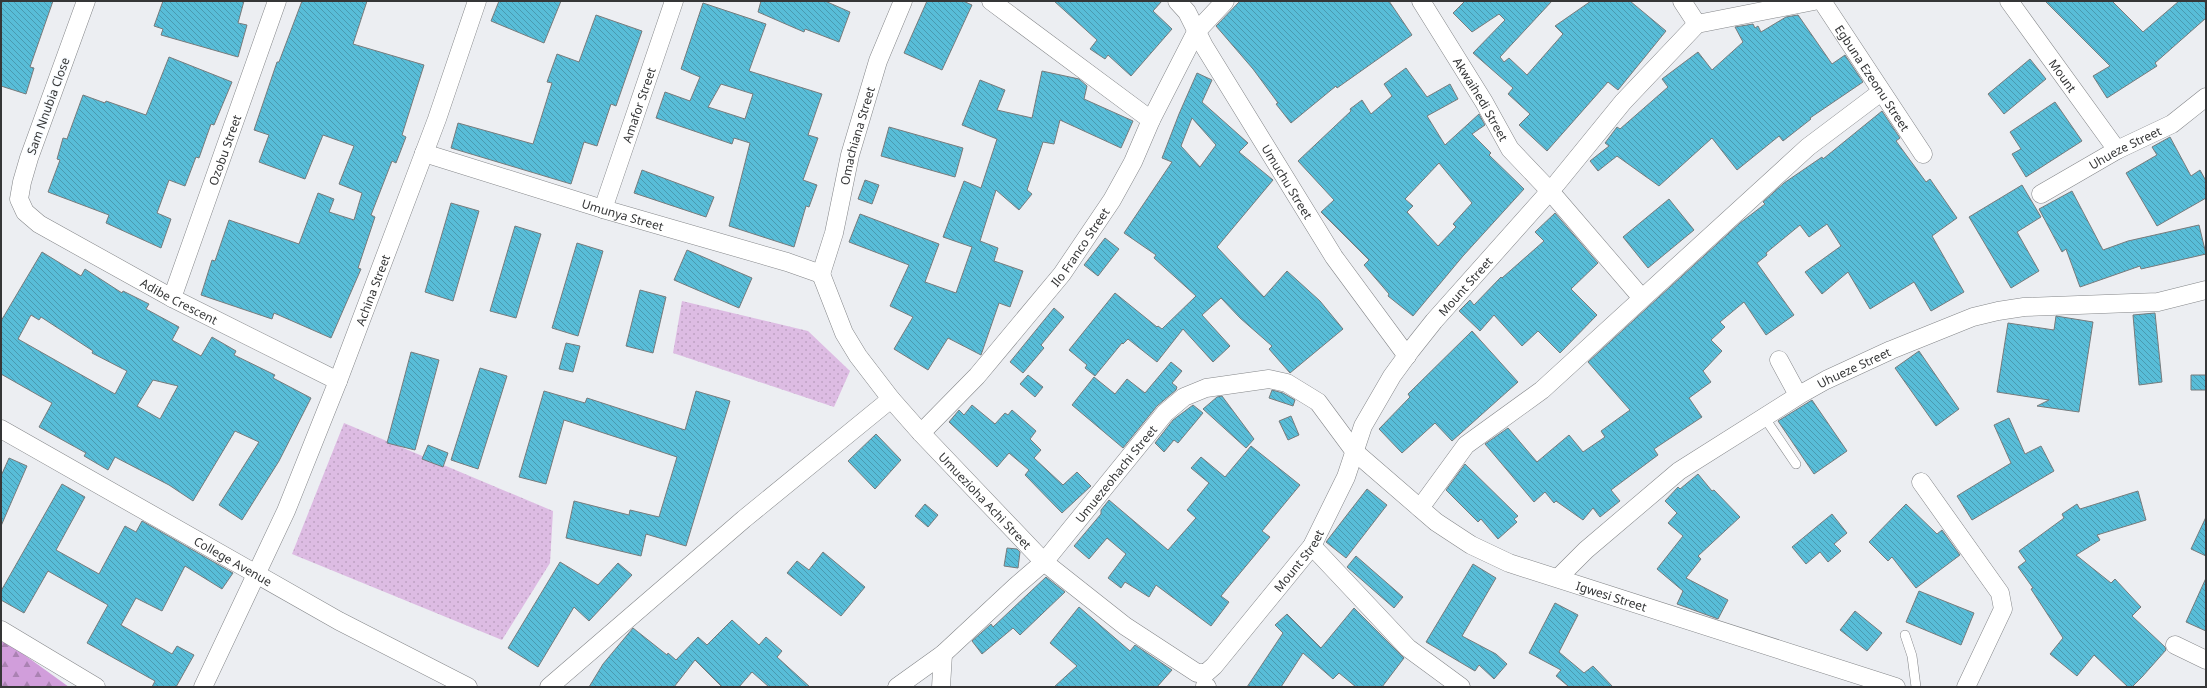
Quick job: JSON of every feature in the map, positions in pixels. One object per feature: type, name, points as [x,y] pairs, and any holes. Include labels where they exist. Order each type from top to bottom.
[{"type":"street","name":"Sam Nnubia Close","points":[[25,212],[19,199],[29,158],[86,1]]},
{"type":"street","name":"Ozobu Street","points":[[172,298],[277,1]]},
{"type":"street","name":"Achina Street","points":[[203,687],[286,511],[338,381],[424,153],[477,1]]},
{"type":"street","name":"Amafor Street","points":[[603,209],[674,1]]},
{"type":"street","name":"Omachiana Street","points":[[821,274],[839,213],[850,155],[878,61],[903,1]]},
{"type":"street","points":[[991,1],[1151,120]]},
{"type":"street","name":"Umuchu Street","points":[[1177,1],[1187,12],[1196,32],[1334,257],[1407,356]]},
{"type":"street","points":[[1196,32],[1225,1]]},
{"type":"street","name":"Akwaihedi Street","points":[[1421,1],[1484,102],[1510,149],[1549,190],[1641,297]]},
{"type":"street","points":[[1682,1],[1697,24],[1814,1]]},
{"type":"street","name":"Egbuna Ezeonu Street","points":[[1822,1],[1923,154]]},
{"type":"street","name":"Mount","points":[[2009,1],[2117,150]]},
{"type":"street","name":"Mount Street","points":[[1206,683],[1214,666],[1312,546],[1338,496],[1355,452],[1362,426],[1407,356],[1434,321],[1557,182],[1623,102],[1697,24]]},
{"type":"street","name":"Ilo Franco Street","points":[[921,433],[977,376],[1062,274],[1112,200],[1133,162],[1151,120],[1196,32]]},
{"type":"street","points":[[1420,508],[1466,445],[1542,390],[1641,297],[1808,147],[1881,92]]},
{"type":"street","name":"Uhueze Street","points":[[2041,194],[2117,150],[2172,124],[2206,97]]},
{"type":"street","name":"Umunya Street","points":[[424,153],[603,209],[787,262],[821,274]]},
{"type":"street","name":"Adibe Crescent","points":[[25,212],[39,224],[172,298],[338,381]]},
{"type":"street","name":"Umuezioha Achi Street","points":[[821,274],[844,333],[858,356],[891,399],[921,433],[1044,562],[1124,626],[1197,672],[1206,683]]},
{"type":"street","name":"Uhueze Street","points":[[1558,578],[1586,550],[1679,471],[1798,395],[1826,380],[1891,350],[1973,318],[2024,307],[2158,302],[2206,290]]},
{"type":"street","points":[[1779,360],[1798,395]]},
{"type":"street","name":"Umuezeohachi Street","points":[[896,687],[943,654],[1015,586],[1044,562],[1165,412],[1184,397],[1206,388],[1269,378],[1287,382],[1318,402],[1355,452]]},
{"type":"street","points":[[549,687],[744,519],[891,399]]},
{"type":"street","name":"College Avenue","points":[[1,429],[339,621],[468,687]]},
{"type":"street","name":"Igwesi Street","points":[[1355,452],[1436,522],[1471,545],[1508,563],[1558,578],[1622,601],[1896,687]]},
{"type":"street","points":[[1921,482],[2000,593],[2003,600],[2003,609],[1966,687]]},
{"type":"street","points":[[1312,546],[1408,648],[1461,687]]},
{"type":"street","points":[[1,630],[90,685]]},
{"type":"street","points":[[2175,645],[2206,660]]},
{"type":"street","points":[[941,687],[943,654]]},
{"type":"lane","points":[[1764,417],[1796,464]]},
{"type":"lane","points":[[1905,635],[1912,656],[1916,687]]},
{"type":"shaded area","points":[[682,301],[808,331],[850,371],[834,407],[673,353]]},
{"type":"shaded area","points":[[344,423],[553,511],[550,563],[502,640],[292,554]]},
{"type":"green space","points":[[1,638],[69,687],[1,687]]},
{"type":"building","points":[[1,1],[53,1],[30,67],[34,68],[26,94],[1,86]]},
{"type":"building","points":[[163,1],[244,1],[238,23],[247,25],[238,57],[161,35],[163,29],[154,26]]},
{"type":"building","points":[[302,1],[367,1],[353,44],[424,65],[402,135],[406,137],[396,163],[392,161],[371,215],[375,217],[358,268],[361,269],[331,338],[274,313],[272,319],[201,295],[212,260],[215,261],[229,220],[299,244],[318,193],[334,199],[329,212],[354,220],[362,193],[339,184],[354,146],[323,135],[305,179],[259,162],[269,135],[254,130],[277,62],[279,62]]},
{"type":"building","points":[[499,1],[561,1],[544,43],[491,21]]},
{"type":"building","points":[[761,1],[825,1],[850,12],[839,42],[805,29],[804,32],[758,12]]},
{"type":"building","points":[[927,1],[963,1],[972,5],[942,70],[904,53]]},
{"type":"building","points":[[1054,1],[1162,1],[1153,11],[1172,29],[1131,76],[1108,55],[1105,59],[1090,49],[1097,40]]},
{"type":"building","points":[[1240,1],[1389,1],[1412,35],[1337,88],[1336,86],[1291,123],[1276,104],[1278,103],[1253,69],[1216,26]]},
{"type":"building","points":[[1465,1],[1552,1],[1500,57],[1504,62],[1509,58],[1527,75],[1563,34],[1555,26],[1591,1],[1630,1],[1666,31],[1618,90],[1608,82],[1547,151],[1519,125],[1530,114],[1508,94],[1513,88],[1473,53],[1505,20],[1499,14],[1472,32],[1453,13]]},
{"type":"building","points":[[2045,1],[2112,1],[2143,32],[2179,1],[2206,1],[2206,18],[2155,63],[2157,66],[2107,98],[2093,76],[2110,66]]},
{"type":"building","points":[[703,3],[766,24],[749,71],[822,94],[808,135],[818,138],[803,180],[817,185],[809,207],[806,206],[794,247],[729,226],[750,143],[734,138],[732,144],[656,118],[665,92],[690,101],[700,77],[681,69]],"holes":[[[721,84],[753,94],[745,119],[708,107]]]},
{"type":"building","points":[[596,15],[642,31],[616,106],[611,104],[597,146],[584,142],[571,184],[451,148],[458,123],[533,144],[552,83],[547,82],[557,54],[579,62]]},
{"type":"building","points":[[1798,15],[1832,64],[1845,55],[1863,82],[1810,118],[1811,119],[1783,141],[1779,136],[1737,170],[1712,138],[1659,186],[1617,156],[1598,171],[1590,161],[1609,146],[1605,143],[1617,127],[1620,129],[1668,87],[1662,79],[1698,52],[1712,70],[1743,42],[1735,27],[1753,24],[1755,28],[1758,26],[1761,32],[1786,17]]},
{"type":"building","points":[[169,57],[232,82],[214,125],[211,124],[199,158],[196,157],[185,186],[169,180],[157,213],[171,219],[161,248],[106,223],[109,215],[48,192],[60,160],[57,159],[63,138],[67,139],[83,95],[105,103],[106,101],[146,115]]},
{"type":"building","points":[[2030,59],[2046,79],[2004,114],[1988,94]]},
{"type":"building","points":[[1406,68],[1427,97],[1450,84],[1458,99],[1427,116],[1445,145],[1479,114],[1485,125],[1472,134],[1491,153],[1489,155],[1524,189],[1463,256],[1413,316],[1388,296],[1389,294],[1364,265],[1369,260],[1321,212],[1334,200],[1298,161],[1351,111],[1350,109],[1362,100],[1371,114],[1392,96],[1384,84]],"holes":[[[1439,163],[1472,203],[1453,224],[1456,227],[1438,246],[1407,212],[1413,206],[1405,199]]]},
{"type":"building","points":[[1042,71],[1079,79],[1087,86],[1084,99],[1133,121],[1121,148],[1060,120],[1054,144],[1043,142],[1027,190],[1032,194],[1019,210],[996,190],[980,241],[998,248],[994,261],[1023,271],[1010,307],[999,303],[981,355],[948,338],[928,370],[894,349],[913,317],[890,306],[909,265],[849,242],[860,214],[939,244],[925,282],[956,293],[972,247],[943,237],[964,181],[981,188],[997,139],[962,125],[980,80],[1005,90],[997,110],[1032,118]]},
{"type":"building","points":[[1197,73],[1212,80],[1202,102],[1248,143],[1239,152],[1273,180],[1217,247],[1264,297],[1287,271],[1320,301],[1343,329],[1290,373],[1269,349],[1272,346],[1240,318],[1221,298],[1202,315],[1230,346],[1213,362],[1183,329],[1157,362],[1128,339],[1123,344],[1122,343],[1095,376],[1085,368],[1087,365],[1069,350],[1115,293],[1157,327],[1158,326],[1162,329],[1196,296],[1154,258],[1156,255],[1124,233],[1172,162],[1162,158]],"holes":[[[1192,118],[1216,145],[1200,167],[1181,146]]]},
{"type":"building","points":[[2055,102],[2082,141],[2026,177],[2012,154],[2021,149],[2010,132]]},
{"type":"building","points":[[1882,111],[1900,138],[1896,141],[1926,182],[1930,179],[1957,218],[1932,236],[1964,292],[1931,311],[1914,282],[1870,309],[1848,272],[1822,294],[1805,272],[1841,246],[1827,224],[1809,237],[1800,225],[1766,253],[1767,255],[1757,263],[1794,315],[1766,335],[1744,302],[1720,322],[1725,327],[1711,340],[1722,351],[1703,371],[1711,382],[1689,398],[1702,417],[1654,449],[1658,455],[1611,490],[1620,501],[1600,517],[1593,508],[1583,520],[1556,501],[1554,503],[1545,492],[1534,502],[1485,444],[1508,428],[1537,462],[1569,435],[1583,452],[1605,437],[1601,431],[1630,410],[1588,362],[1740,223],[1765,204],[1763,202],[1784,183],[1822,157],[1823,159]]},
{"type":"building","points":[[889,127],[963,148],[955,177],[881,156]]},
{"type":"building","points":[[2170,137],[2191,176],[2200,170],[2206,181],[2206,198],[2157,226],[2126,173],[2157,155],[2152,147]]},
{"type":"building","points":[[642,170],[714,197],[706,217],[634,193]]},
{"type":"building","points":[[865,180],[879,185],[872,204],[858,199]]},
{"type":"building","points":[[2022,185],[2041,217],[2017,232],[2039,271],[2011,288],[1969,217]]},
{"type":"building","points":[[2072,191],[2103,250],[2128,241],[2199,225],[2206,254],[2141,269],[2140,266],[2080,287],[2066,249],[2062,252],[2039,209]]},
{"type":"building","points":[[1669,199],[1694,230],[1648,268],[1623,237]]},
{"type":"building","points":[[451,203],[479,211],[453,301],[425,292]]},
{"type":"building","points":[[1555,213],[1598,263],[1571,289],[1597,315],[1560,353],[1538,331],[1522,346],[1494,315],[1480,331],[1459,311],[1470,300],[1474,305],[1501,277],[1502,278],[1544,241],[1535,232]]},
{"type":"building","points":[[515,226],[541,234],[516,318],[490,311]]},
{"type":"building","points":[[1105,238],[1119,249],[1098,276],[1084,265]]},
{"type":"building","points":[[577,243],[603,251],[578,336],[552,328]]},
{"type":"building","points":[[687,250],[752,278],[739,308],[674,280]]},
{"type":"building","points":[[42,252],[81,276],[85,269],[122,293],[123,291],[149,304],[146,309],[179,327],[172,340],[201,356],[212,337],[236,351],[234,355],[275,375],[273,378],[311,398],[279,461],[242,520],[219,505],[259,442],[235,431],[193,501],[169,485],[115,457],[108,470],[84,456],[86,453],[39,427],[52,403],[1,374],[1,321]],"holes":[[[31,315],[39,320],[41,317],[93,351],[92,353],[127,371],[115,394],[18,339]],[[153,380],[178,386],[160,419],[137,406]]]},
{"type":"building","points":[[640,290],[666,297],[653,353],[626,346]]},
{"type":"building","points":[[1054,308],[1064,317],[1041,345],[1044,348],[1023,373],[1010,362]]},
{"type":"building","points":[[2155,313],[2162,382],[2139,385],[2133,315]]},
{"type":"building","points":[[2056,316],[2093,322],[2079,412],[2037,406],[2049,400],[1997,392],[2008,323],[2054,330]]},
{"type":"building","points":[[1472,331],[1518,382],[1452,441],[1435,423],[1402,453],[1379,429],[1410,397],[1408,394]]},
{"type":"building","points":[[566,343],[580,346],[573,372],[559,369]]},
{"type":"building","points":[[1919,351],[1959,409],[1936,426],[1895,368]]},
{"type":"building","points":[[411,352],[439,360],[415,450],[387,443]]},
{"type":"building","points":[[1171,362],[1182,371],[1172,383],[1177,387],[1176,390],[1157,406],[1123,448],[1072,405],[1094,377],[1115,394],[1127,379],[1145,393]]},
{"type":"building","points":[[480,368],[507,376],[478,469],[451,460]]},
{"type":"building","points":[[1028,375],[1043,387],[1035,397],[1020,384]]},
{"type":"building","points":[[2191,375],[2206,375],[2206,390],[2191,390]]},
{"type":"building","points":[[1272,390],[1283,393],[1295,400],[1293,406],[1269,398]]},
{"type":"building","points":[[544,391],[585,403],[587,398],[685,430],[696,391],[730,401],[686,546],[646,534],[641,556],[566,538],[574,501],[629,515],[630,510],[659,517],[677,457],[564,420],[546,484],[519,477]]},
{"type":"building","points":[[1222,396],[1254,439],[1246,448],[1203,409],[1217,397]]},
{"type":"building","points":[[1812,400],[1847,451],[1814,474],[1778,421]]},
{"type":"building","points":[[972,405],[995,424],[1005,413],[1008,415],[1012,410],[1036,431],[1030,439],[1041,450],[1034,458],[1063,485],[1077,472],[1091,486],[1062,513],[1025,475],[1029,470],[1009,453],[997,467],[949,422],[959,410],[964,415]]},
{"type":"building","points":[[1193,405],[1203,413],[1178,443],[1174,440],[1164,452],[1155,443],[1173,420]]},
{"type":"building","points":[[1291,416],[1299,435],[1288,440],[1279,421]]},
{"type":"building","points":[[2009,418],[2025,454],[2041,446],[2054,471],[1972,520],[1957,496],[2011,463],[1994,425]]},
{"type":"building","points":[[876,434],[901,460],[875,489],[848,461]]},
{"type":"building","points":[[428,445],[448,453],[443,467],[422,459]]},
{"type":"building","points":[[1251,446],[1300,485],[1262,531],[1270,537],[1221,596],[1229,602],[1211,626],[1156,585],[1149,597],[1125,582],[1121,588],[1108,578],[1126,554],[1107,538],[1089,559],[1074,546],[1101,514],[1101,510],[1109,500],[1168,550],[1196,518],[1187,510],[1209,483],[1191,468],[1201,457],[1225,477]]},
{"type":"building","points":[[9,458],[27,466],[1,526],[1,476]]},
{"type":"building","points":[[1465,464],[1518,516],[1514,519],[1517,522],[1498,539],[1481,519],[1478,522],[1446,490]]},
{"type":"building","points":[[1698,474],[1712,491],[1714,490],[1740,517],[1698,556],[1701,559],[1686,578],[1728,600],[1718,619],[1677,604],[1683,591],[1657,569],[1683,536],[1668,523],[1677,513],[1665,501],[1678,487],[1680,489]]},
{"type":"building","points":[[62,484],[85,497],[56,550],[99,574],[125,526],[136,532],[142,521],[233,573],[222,589],[185,566],[162,611],[136,598],[121,625],[172,654],[177,646],[194,655],[176,687],[152,687],[155,681],[87,643],[108,605],[48,571],[24,613],[1,600],[1,591]]},
{"type":"building","points":[[1367,489],[1387,505],[1346,558],[1326,542]]},
{"type":"building","points":[[2138,491],[2146,520],[2097,535],[2100,540],[2076,555],[2111,583],[2115,579],[2141,607],[2132,616],[2165,647],[2166,650],[2142,677],[2132,687],[2128,687],[2094,655],[2077,676],[2050,654],[2063,638],[2031,589],[2033,588],[2018,567],[2026,561],[2019,551],[2064,518],[2062,514],[2077,504],[2080,509]]},
{"type":"building","points":[[925,504],[938,515],[928,527],[915,516]]},
{"type":"building","points":[[1906,504],[1937,534],[1942,530],[1960,555],[1916,588],[1892,557],[1888,561],[1869,542]]},
{"type":"building","points":[[1832,514],[1847,533],[1834,544],[1841,551],[1828,562],[1820,552],[1806,564],[1792,547]]},
{"type":"building","points":[[2206,517],[2206,556],[2191,549]]},
{"type":"building","points":[[1007,548],[1017,549],[1020,552],[1018,568],[1004,566]]},
{"type":"building","points":[[823,552],[865,587],[841,616],[787,573],[797,561],[809,570]]},
{"type":"building","points":[[1356,556],[1403,597],[1394,608],[1347,567]]},
{"type":"building","points":[[560,562],[598,585],[618,563],[632,575],[589,621],[574,607],[538,667],[508,648]]},
{"type":"building","points":[[1473,564],[1496,578],[1462,636],[1496,654],[1507,664],[1494,679],[1479,665],[1475,671],[1426,642]]},
{"type":"building","points":[[1046,577],[1065,592],[1020,635],[1013,628],[982,654],[972,641],[991,624],[993,627]]},
{"type":"building","points":[[2206,578],[2206,631],[2186,622]]},
{"type":"building","points":[[1919,591],[1974,613],[1961,645],[1906,622]]},
{"type":"building","points":[[1555,603],[1578,615],[1559,652],[1584,673],[1593,666],[1613,687],[1567,687],[1568,686],[1556,676],[1561,670],[1529,653]]},
{"type":"building","points":[[1079,607],[1130,651],[1135,645],[1172,670],[1157,687],[1054,687],[1077,666],[1050,643]]},
{"type":"building","points":[[1354,608],[1404,658],[1382,687],[1356,687],[1339,673],[1333,679],[1303,653],[1281,687],[1247,687],[1283,633],[1275,625],[1287,614],[1321,648]]},
{"type":"building","points":[[1855,611],[1882,633],[1867,651],[1840,630]]},
{"type":"building","points":[[732,620],[759,645],[766,637],[782,651],[777,657],[810,687],[769,687],[752,672],[739,687],[722,687],[695,660],[674,687],[589,687],[603,664],[633,628],[667,655],[668,653],[676,660],[698,637],[707,645]]}]
